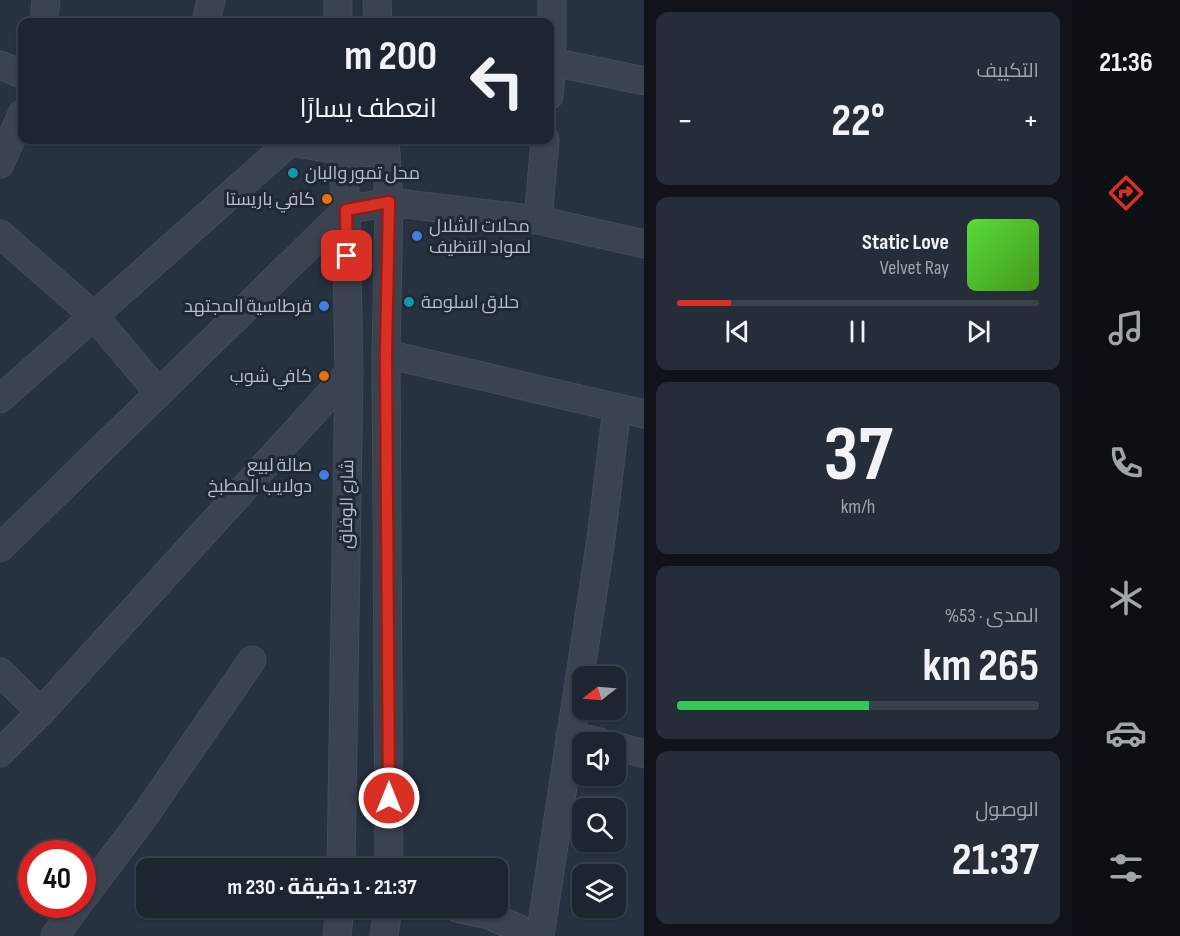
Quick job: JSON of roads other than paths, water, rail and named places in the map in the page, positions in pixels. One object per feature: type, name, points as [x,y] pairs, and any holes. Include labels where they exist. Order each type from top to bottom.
[{"type":"street","points":[[44,18],[46,0]]},
{"type":"street","points":[[207,18],[211,0]]},
{"type":"street","points":[[338,0],[339,18]]},
{"type":"street","points":[[377,0],[378,18]]},
{"type":"street","points":[[552,0],[552,18]]},
{"type":"street","points":[[554,62],[644,81]]},
{"type":"street","points":[[0,65],[18,72]]},
{"type":"street","points":[[0,164],[18,123]]},
{"type":"street","points":[[0,399],[282,144]]},
{"type":"street","points":[[538,220],[545,144]]},
{"type":"street","points":[[342,145],[386,147],[389,202],[386,354],[389,858]]},
{"type":"street","name":"شارع الوفاق","points":[[341,858],[349,373],[346,210],[342,145]]},
{"type":"street","points":[[0,548],[346,210],[389,202],[538,220],[644,244]]},
{"type":"street","points":[[0,234],[94,316],[159,393]]},
{"type":"street","points":[[386,354],[644,414]]},
{"type":"street","points":[[0,753],[41,712],[349,373]]},
{"type":"street","points":[[540,936],[601,539],[617,408]]},
{"type":"street","points":[[96,880],[150,809],[252,660]]},
{"type":"street","points":[[0,672],[41,712]]},
{"type":"street","points":[[626,749],[644,754]]},
{"type":"street","points":[[55,936],[68,918]]},
{"type":"street","points":[[337,936],[339,918]]},
{"type":"street","points":[[384,936],[387,918]]},
{"type":"street","points":[[495,918],[534,936]]},
{"type":"place","name":"محل تمور والبان","points":[[293,173]]},
{"type":"place","name":"كافي باريستا","points":[[327,199]]},
{"type":"place","name":"محلات الشلال لمواد التنظيف","points":[[417,236]]},
{"type":"place","name":"حلاق اسلومة","points":[[409,302]]},
{"type":"place","name":"قرطاسية المجتهد","points":[[324,306]]},
{"type":"place","name":"كافي شوب","points":[[324,376]]},
{"type":"place","name":"صالة لبيع دولايب المطبخ","points":[[324,475]]}]
